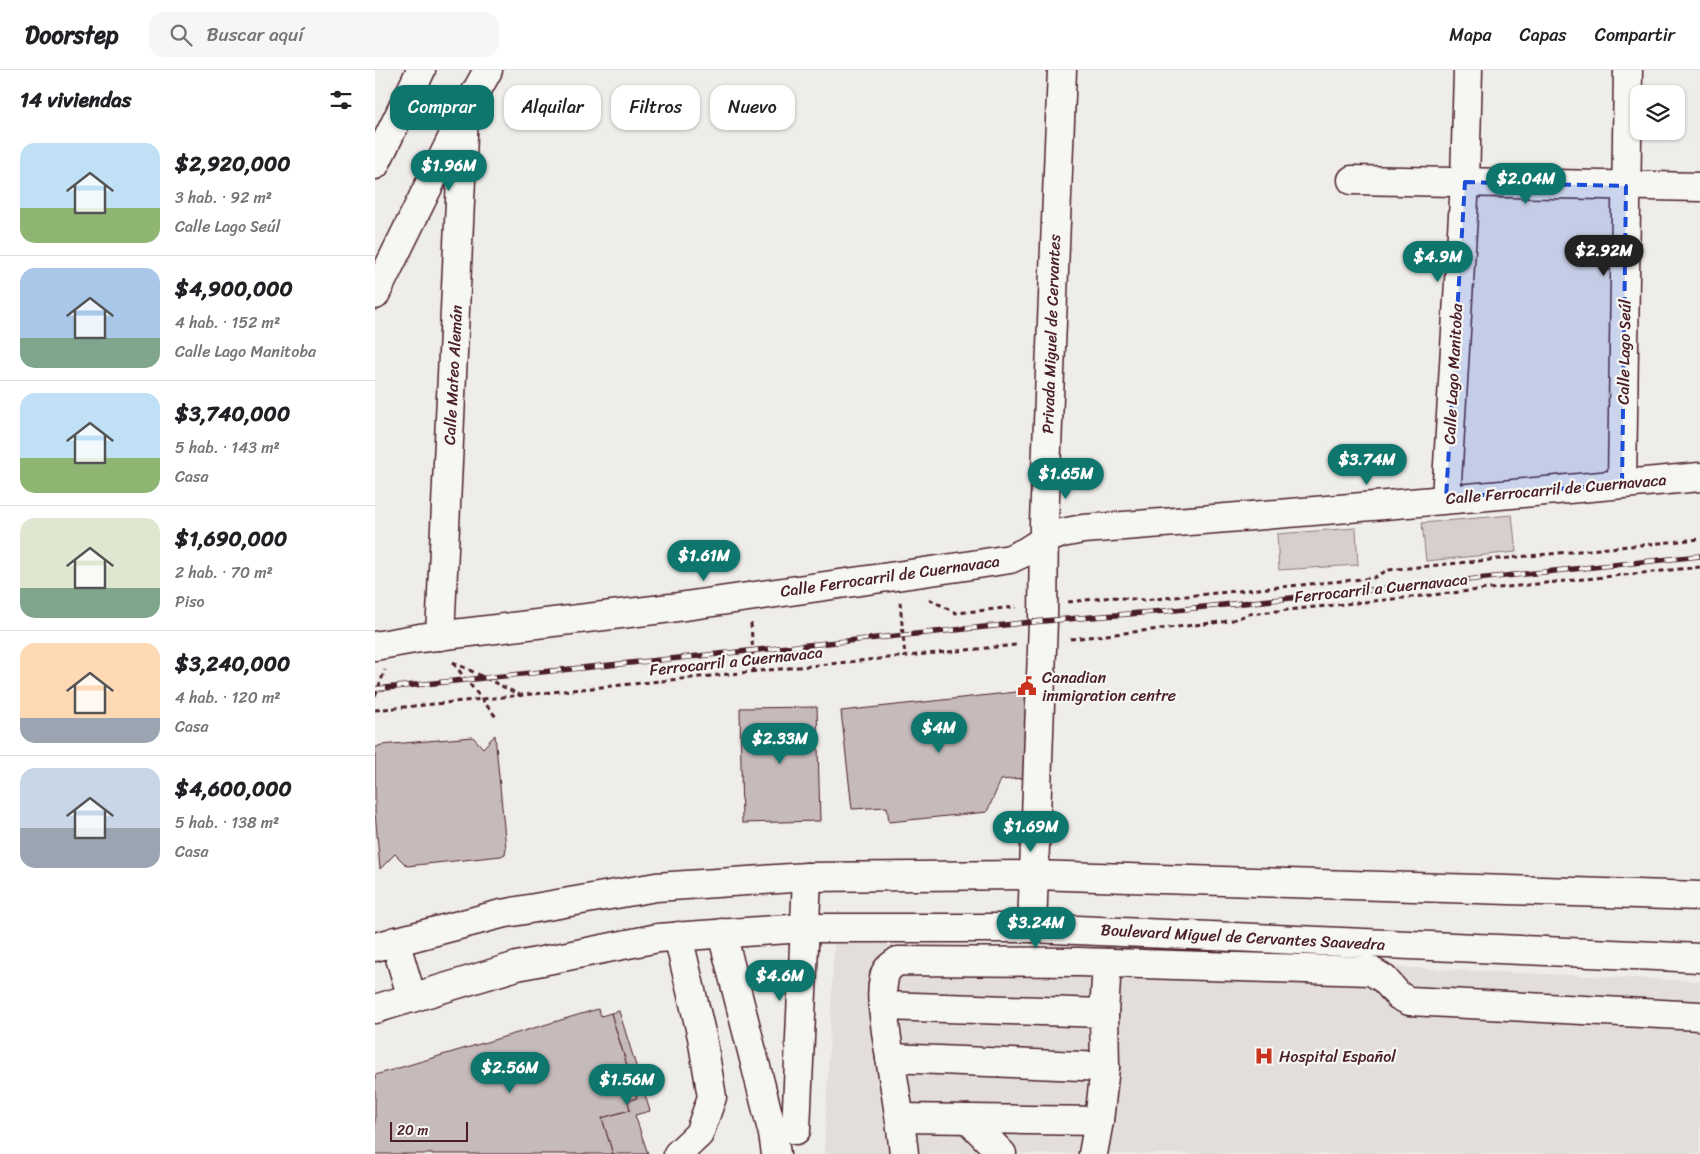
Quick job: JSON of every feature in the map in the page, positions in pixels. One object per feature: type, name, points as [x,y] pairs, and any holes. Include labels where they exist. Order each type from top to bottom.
[{"type":"street","points":[[375,164],[421,70]]},
{"type":"street","points":[[480,85],[489,70]]},
{"type":"street","name":"Privada Miguel de Cervantes","points":[[1032,928],[1043,622],[1044,540],[1062,70]]},
{"type":"street","name":"Calle Lago Manitoba","points":[[1446,498],[1465,182],[1467,70]]},
{"type":"street","name":"Calle Lago Seúl","points":[[1622,484],[1628,70]]},
{"type":"street","points":[[375,295],[456,130]]},
{"type":"street","name":"Calle Mateo Alemán","points":[[440,636],[463,130]]},
{"type":"street","points":[[1352,180],[1700,187]]},
{"type":"street","name":"Calle Ferrocarril de Cuernavaca","points":[[380,656],[440,636],[671,608],[959,568],[1010,559],[1044,540],[1062,533],[1083,529],[1341,510],[1446,498],[1700,477]]},
{"type":"street","points":[[412,998],[385,944],[501,914],[656,888],[807,877],[1034,875],[1700,896]]},
{"type":"street","points":[[796,1130],[807,877]]},
{"type":"street","name":"Boulevard Miguel de Cervantes Saavedra","points":[[375,1009],[517,966],[658,938],[804,928],[1032,928],[1700,958]]},
{"type":"street","points":[[722,933],[773,1134],[776,1154]]},
{"type":"street","points":[[677,1154],[699,1134],[712,1097],[702,1037],[678,936]]},
{"type":"street","points":[[904,1154],[901,1118],[883,1006],[884,977],[888,968],[898,961],[1107,963],[1371,971],[1383,979],[1399,996],[1409,1001],[1700,1016]]},
{"type":"street","points":[[1093,1154],[1105,1067],[1104,1013],[1107,963]]},
{"type":"street","points":[[883,1006],[1104,1013]]},
{"type":"street","points":[[890,1058],[1105,1067]]},
{"type":"street","points":[[901,1118],[1099,1121]]},
{"type":"street","points":[[968,1119],[1002,1154]]},
{"type":"path","points":[[1068,602],[1112,598],[1144,600],[1364,579],[1373,578],[1388,570],[1700,539]]},
{"type":"path","name":"Ferrocarril a Cuernavaca","points":[[1067,639],[1230,622],[1249,614],[1700,568]]},
{"type":"path","points":[[900,602],[905,656]]},
{"type":"path","points":[[751,620],[754,672]]},
{"type":"path","name":"Ferrocarril a Cuernavaca","points":[[375,710],[1022,644]]},
{"type":"path","points":[[375,696],[380,656]]},
{"type":"path","points":[[496,717],[451,661],[522,696]]},
{"type":"highlighted area","points":[[1465,182],[1626,186],[1622,484],[1446,498]]},
{"type":"shaded area","points":[[1512,515],[1516,552],[1426,561],[1422,523]]},
{"type":"shaded area","points":[[1356,528],[1358,565],[1279,570],[1277,534]]},
{"type":"shaded area","name":"Hospital Español","points":[[834,942],[1700,981],[1700,1154],[824,1154]]},
{"type":"building","points":[[1035,690],[1034,777],[1001,780],[987,812],[889,822],[887,807],[852,809],[841,711]]},
{"type":"building","points":[[817,707],[820,821],[742,823],[740,708]]},
{"type":"building","points":[[495,735],[505,854],[407,866],[395,854],[380,869],[375,812],[375,748],[381,745],[473,737],[483,748]]},
{"type":"building","points":[[598,1009],[601,1016],[611,1013],[637,1098],[628,1101],[630,1110],[602,1118],[613,1154],[375,1154],[375,1075]]},
{"type":"building","points":[[619,1011],[650,1111],[635,1115],[648,1154],[613,1154],[602,1118],[630,1110],[628,1101],[637,1098],[611,1013]]},
{"type":"railway","points":[[375,689],[1700,556]]},
{"type":"place","name":"Canadian immigration centre","points":[[1027,686]]},
{"type":"place","name":"Hospital Español","points":[[1264,1056]]}]
